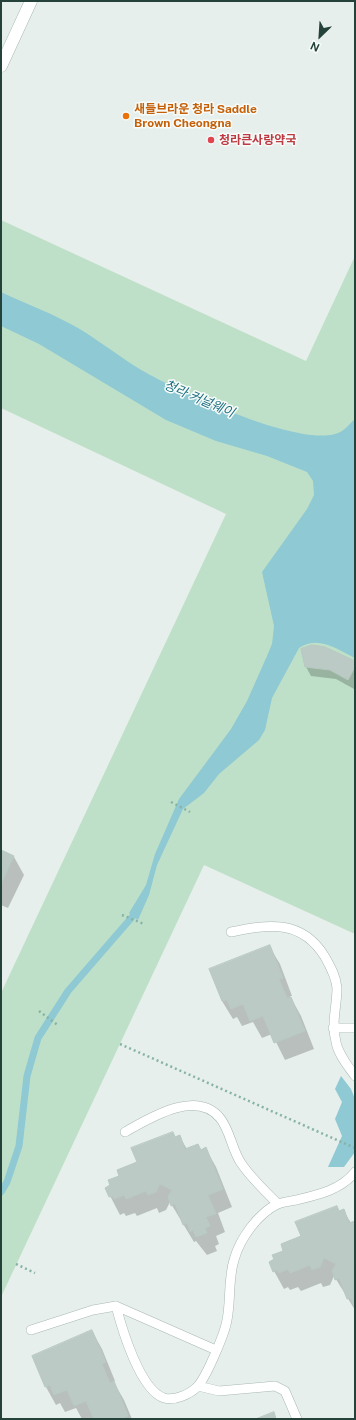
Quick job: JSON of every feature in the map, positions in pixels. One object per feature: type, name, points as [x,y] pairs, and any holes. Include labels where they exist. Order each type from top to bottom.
[{"type":"street","points":[[1,66],[31,1]]},
{"type":"lane","points":[[231,932],[259,926],[274,925],[302,933],[315,942],[332,970],[336,986],[333,1028],[336,1044],[355,1076]]},
{"type":"lane","points":[[333,1028],[355,1028]]},
{"type":"lane","points":[[125,1132],[156,1116],[186,1105],[210,1109],[221,1119],[243,1166],[278,1204]]},
{"type":"lane","points":[[116,1306],[122,1333],[134,1361],[150,1386],[161,1397],[171,1400],[182,1396],[198,1386],[216,1350],[227,1322],[234,1259],[251,1227],[264,1213],[278,1204],[326,1192],[339,1186],[354,1175]]},
{"type":"lane","points":[[31,1330],[93,1310],[116,1306],[216,1350]]},
{"type":"lane","points":[[198,1386],[219,1391],[275,1386],[285,1391],[297,1419]]},
{"type":"path","points":[[171,802],[190,812]]},
{"type":"path","points":[[122,915],[144,924]]},
{"type":"path","points":[[39,1011],[59,1026]]},
{"type":"path","points":[[120,1044],[355,1148]]},
{"type":"path","points":[[16,1264],[35,1272]]},
{"type":"green space","points":[[1,220],[306,361],[355,256],[355,934],[204,865],[1,1297],[1,993],[226,514],[1,408]]},
{"type":"water","name":"청라 커널웨이","points":[[1,292],[69,323],[135,366],[160,380],[242,416],[273,427],[302,434],[325,436],[342,431],[355,419],[355,658],[334,647],[320,643],[306,644],[299,648],[272,698],[265,730],[259,740],[219,774],[204,793],[183,809],[157,865],[149,895],[138,920],[129,913],[146,885],[155,854],[179,799],[231,729],[247,701],[272,644],[274,626],[262,572],[307,509],[314,495],[313,481],[307,472],[267,456],[216,441],[166,420],[39,344],[1,326]]},
{"type":"water","points":[[341,1076],[351,1089],[355,1099],[355,1152],[344,1167],[328,1167],[342,1136],[335,1119],[342,1102],[335,1089]]},
{"type":"building","points":[[312,645],[325,647],[355,661],[355,667],[348,680],[330,670],[305,667],[301,649]]},
{"type":"building","points":[[1,850],[14,856],[1,884]]},
{"type":"building","points":[[270,945],[283,978],[279,979],[287,998],[291,997],[305,1031],[274,1043],[263,1016],[250,1021],[243,1004],[231,1009],[227,1000],[222,1001],[209,969]]},
{"type":"building","points":[[173,1132],[175,1137],[180,1135],[185,1149],[198,1144],[201,1150],[206,1147],[223,1189],[208,1195],[216,1214],[206,1217],[210,1226],[205,1228],[207,1233],[196,1237],[193,1230],[190,1232],[187,1223],[183,1225],[175,1204],[171,1206],[168,1197],[172,1190],[160,1184],[156,1192],[148,1195],[146,1191],[126,1199],[124,1195],[114,1199],[113,1196],[109,1197],[105,1188],[110,1185],[108,1180],[119,1176],[117,1170],[137,1162],[131,1148]]},
{"type":"building","points":[[337,1206],[339,1211],[344,1209],[349,1223],[355,1221],[354,1306],[351,1298],[347,1299],[339,1278],[335,1280],[332,1271],[336,1264],[324,1258],[320,1267],[312,1270],[310,1265],[290,1273],[288,1269],[279,1273],[277,1270],[273,1272],[269,1262],[274,1259],[272,1255],[283,1251],[281,1244],[301,1236],[295,1222]]},
{"type":"building","points":[[92,1330],[106,1362],[102,1364],[110,1383],[114,1381],[128,1416],[120,1419],[94,1419],[86,1401],[74,1406],[67,1390],[54,1395],[50,1385],[45,1387],[32,1356]]},
{"type":"building","points":[[274,1412],[276,1419],[256,1419]]},
{"type":"waterway","points":[[1,1192],[7,1182],[19,1146],[27,1076],[38,1038],[68,991],[133,916]]},
{"type":"place","name":"새들브라운 청라 Saddle Brown Cheongna","points":[[126,116]]},
{"type":"place","name":"청라큰사랑약국","points":[[211,140]]}]
